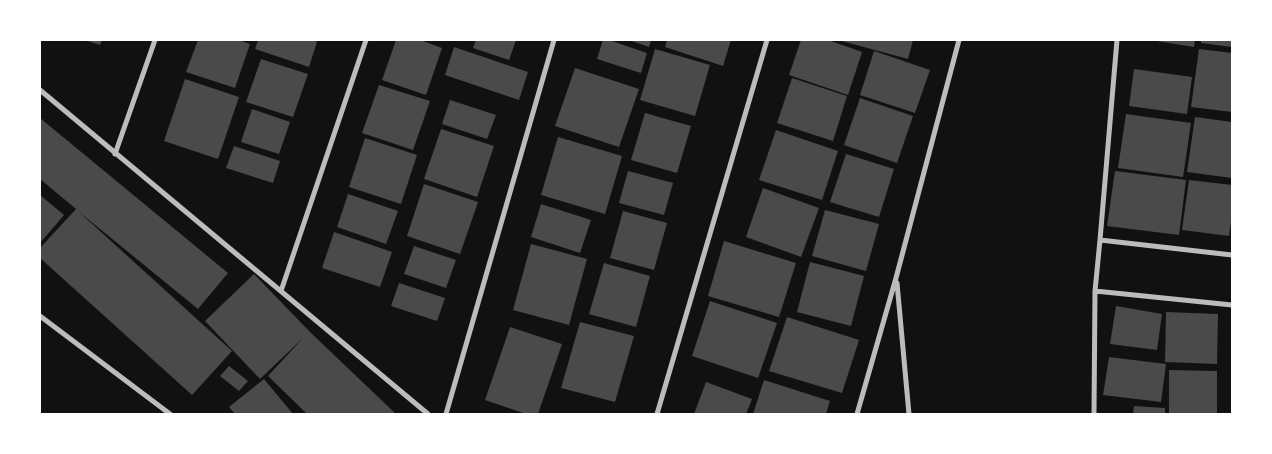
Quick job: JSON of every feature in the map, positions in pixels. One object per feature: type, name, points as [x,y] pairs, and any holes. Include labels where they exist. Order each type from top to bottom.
[{"type":"street","points":[[115,154],[155,40]]},
{"type":"street","points":[[281,291],[366,40]]},
{"type":"street","points":[[446,414],[554,40]]},
{"type":"street","points":[[657,414],[767,40]]},
{"type":"street","points":[[857,414],[896,278],[959,40]]},
{"type":"street","points":[[1094,414],[1094,291],[1117,40]]},
{"type":"street","points":[[40,90],[428,414]]},
{"type":"street","points":[[1100,240],[1232,255]]},
{"type":"street","points":[[896,278],[909,414]]},
{"type":"street","points":[[1094,291],[1232,305]]},
{"type":"street","points":[[40,316],[170,414]]},
{"type":"building","points":[[85,40],[102,40],[100,45]]},
{"type":"building","points":[[198,40],[238,40],[250,44],[235,88],[186,72]]},
{"type":"building","points":[[258,40],[313,40],[317,42],[309,67],[255,49]]},
{"type":"building","points":[[396,40],[420,40],[442,48],[426,95],[382,80]]},
{"type":"building","points":[[476,40],[516,40],[509,60],[473,48]]},
{"type":"building","points":[[603,40],[609,40],[647,53],[641,73],[597,59]]},
{"type":"building","points":[[629,40],[651,40],[649,47]]},
{"type":"building","points":[[667,40],[731,40],[723,66],[665,47]]},
{"type":"building","points":[[801,40],[828,40],[862,52],[848,95],[789,75]]},
{"type":"building","points":[[838,40],[913,40],[908,59]]},
{"type":"building","points":[[1150,40],[1195,40],[1194,47]]},
{"type":"building","points":[[1201,40],[1232,40],[1232,47],[1201,43]]},
{"type":"building","points":[[454,47],[528,72],[519,100],[445,75]]},
{"type":"building","points":[[655,49],[710,65],[695,116],[640,100]]},
{"type":"building","points":[[1199,49],[1232,53],[1232,112],[1191,107]]},
{"type":"building","points":[[874,51],[930,70],[915,113],[860,95]]},
{"type":"building","points":[[261,59],[308,74],[293,117],[246,102]]},
{"type":"building","points":[[575,68],[639,89],[619,147],[555,126]]},
{"type":"building","points":[[1134,69],[1192,77],[1187,114],[1129,106]]},
{"type":"building","points":[[792,78],[847,96],[833,141],[777,123]]},
{"type":"building","points":[[185,79],[239,97],[218,159],[164,141]]},
{"type":"building","points":[[379,85],[430,101],[413,150],[362,133]]},
{"type":"building","points":[[860,98],[913,116],[897,163],[844,145]]},
{"type":"building","points":[[450,100],[496,115],[487,139],[442,124]]},
{"type":"building","points":[[252,109],[290,122],[279,154],[241,142]]},
{"type":"building","points":[[645,113],[691,126],[677,173],[631,160]]},
{"type":"building","points":[[1126,114],[1191,123],[1183,177],[1118,168]]},
{"type":"building","points":[[1195,117],[1232,122],[1232,178],[1187,172]]},
{"type":"building","points":[[40,118],[228,273],[198,309],[78,211],[232,351],[192,395],[40,258],[40,248],[76,209],[40,179]]},
{"type":"building","points":[[441,129],[494,146],[477,197],[424,179]]},
{"type":"building","points":[[776,130],[838,151],[822,200],[759,180]]},
{"type":"building","points":[[558,137],[622,156],[605,214],[541,195]]},
{"type":"building","points":[[365,138],[417,155],[401,204],[349,187]]},
{"type":"building","points":[[234,146],[280,161],[273,183],[226,168]]},
{"type":"building","points":[[846,154],[894,169],[879,217],[830,202]]},
{"type":"building","points":[[628,171],[673,183],[664,215],[619,203]]},
{"type":"building","points":[[1115,171],[1186,180],[1179,235],[1107,226]]},
{"type":"building","points":[[1189,180],[1232,185],[1232,214],[1229,236],[1182,230]]},
{"type":"building","points":[[424,184],[478,202],[460,254],[407,236]]},
{"type":"building","points":[[763,188],[819,208],[801,257],[746,237]]},
{"type":"building","points":[[348,194],[398,211],[386,244],[337,227]]},
{"type":"building","points":[[40,195],[64,215],[40,243]]},
{"type":"building","points":[[541,204],[591,220],[580,253],[531,237]]},
{"type":"building","points":[[825,210],[879,224],[866,271],[812,256]]},
{"type":"building","points":[[623,211],[667,223],[654,270],[610,258]]},
{"type":"building","points":[[334,232],[392,252],[380,287],[322,268]]},
{"type":"building","points":[[724,241],[796,263],[779,317],[708,296]]},
{"type":"building","points":[[531,244],[587,259],[569,325],[513,310]]},
{"type":"building","points":[[414,246],[456,260],[446,288],[404,274]]},
{"type":"building","points":[[810,262],[864,276],[851,326],[797,312]]},
{"type":"building","points":[[604,263],[650,276],[636,327],[589,314]]},
{"type":"building","points":[[254,274],[310,332],[396,414],[307,414],[268,376],[303,338],[260,379],[205,321]]},
{"type":"building","points":[[399,283],[445,298],[437,321],[391,306]]},
{"type":"building","points":[[710,301],[777,323],[758,378],[692,356]]},
{"type":"building","points":[[1116,306],[1162,314],[1157,350],[1110,344]]},
{"type":"building","points":[[1166,312],[1218,314],[1217,364],[1165,362]]},
{"type":"building","points":[[787,317],[859,340],[842,393],[769,371]]},
{"type":"building","points":[[580,322],[634,336],[615,402],[561,388]]},
{"type":"building","points":[[510,327],[562,344],[538,414],[526,414],[485,400]]},
{"type":"building","points":[[1109,357],[1166,364],[1161,402],[1103,395]]},
{"type":"building","points":[[229,366],[248,381],[239,391],[220,376]]},
{"type":"building","points":[[1169,370],[1217,371],[1217,414],[1169,414]]},
{"type":"building","points":[[264,379],[293,414],[235,414],[229,407]]},
{"type":"building","points":[[764,380],[830,401],[826,414],[753,414]]},
{"type":"building","points":[[706,382],[752,399],[746,414],[694,414]]},
{"type":"building","points":[[1134,406],[1165,408],[1165,414],[1133,414]]}]
